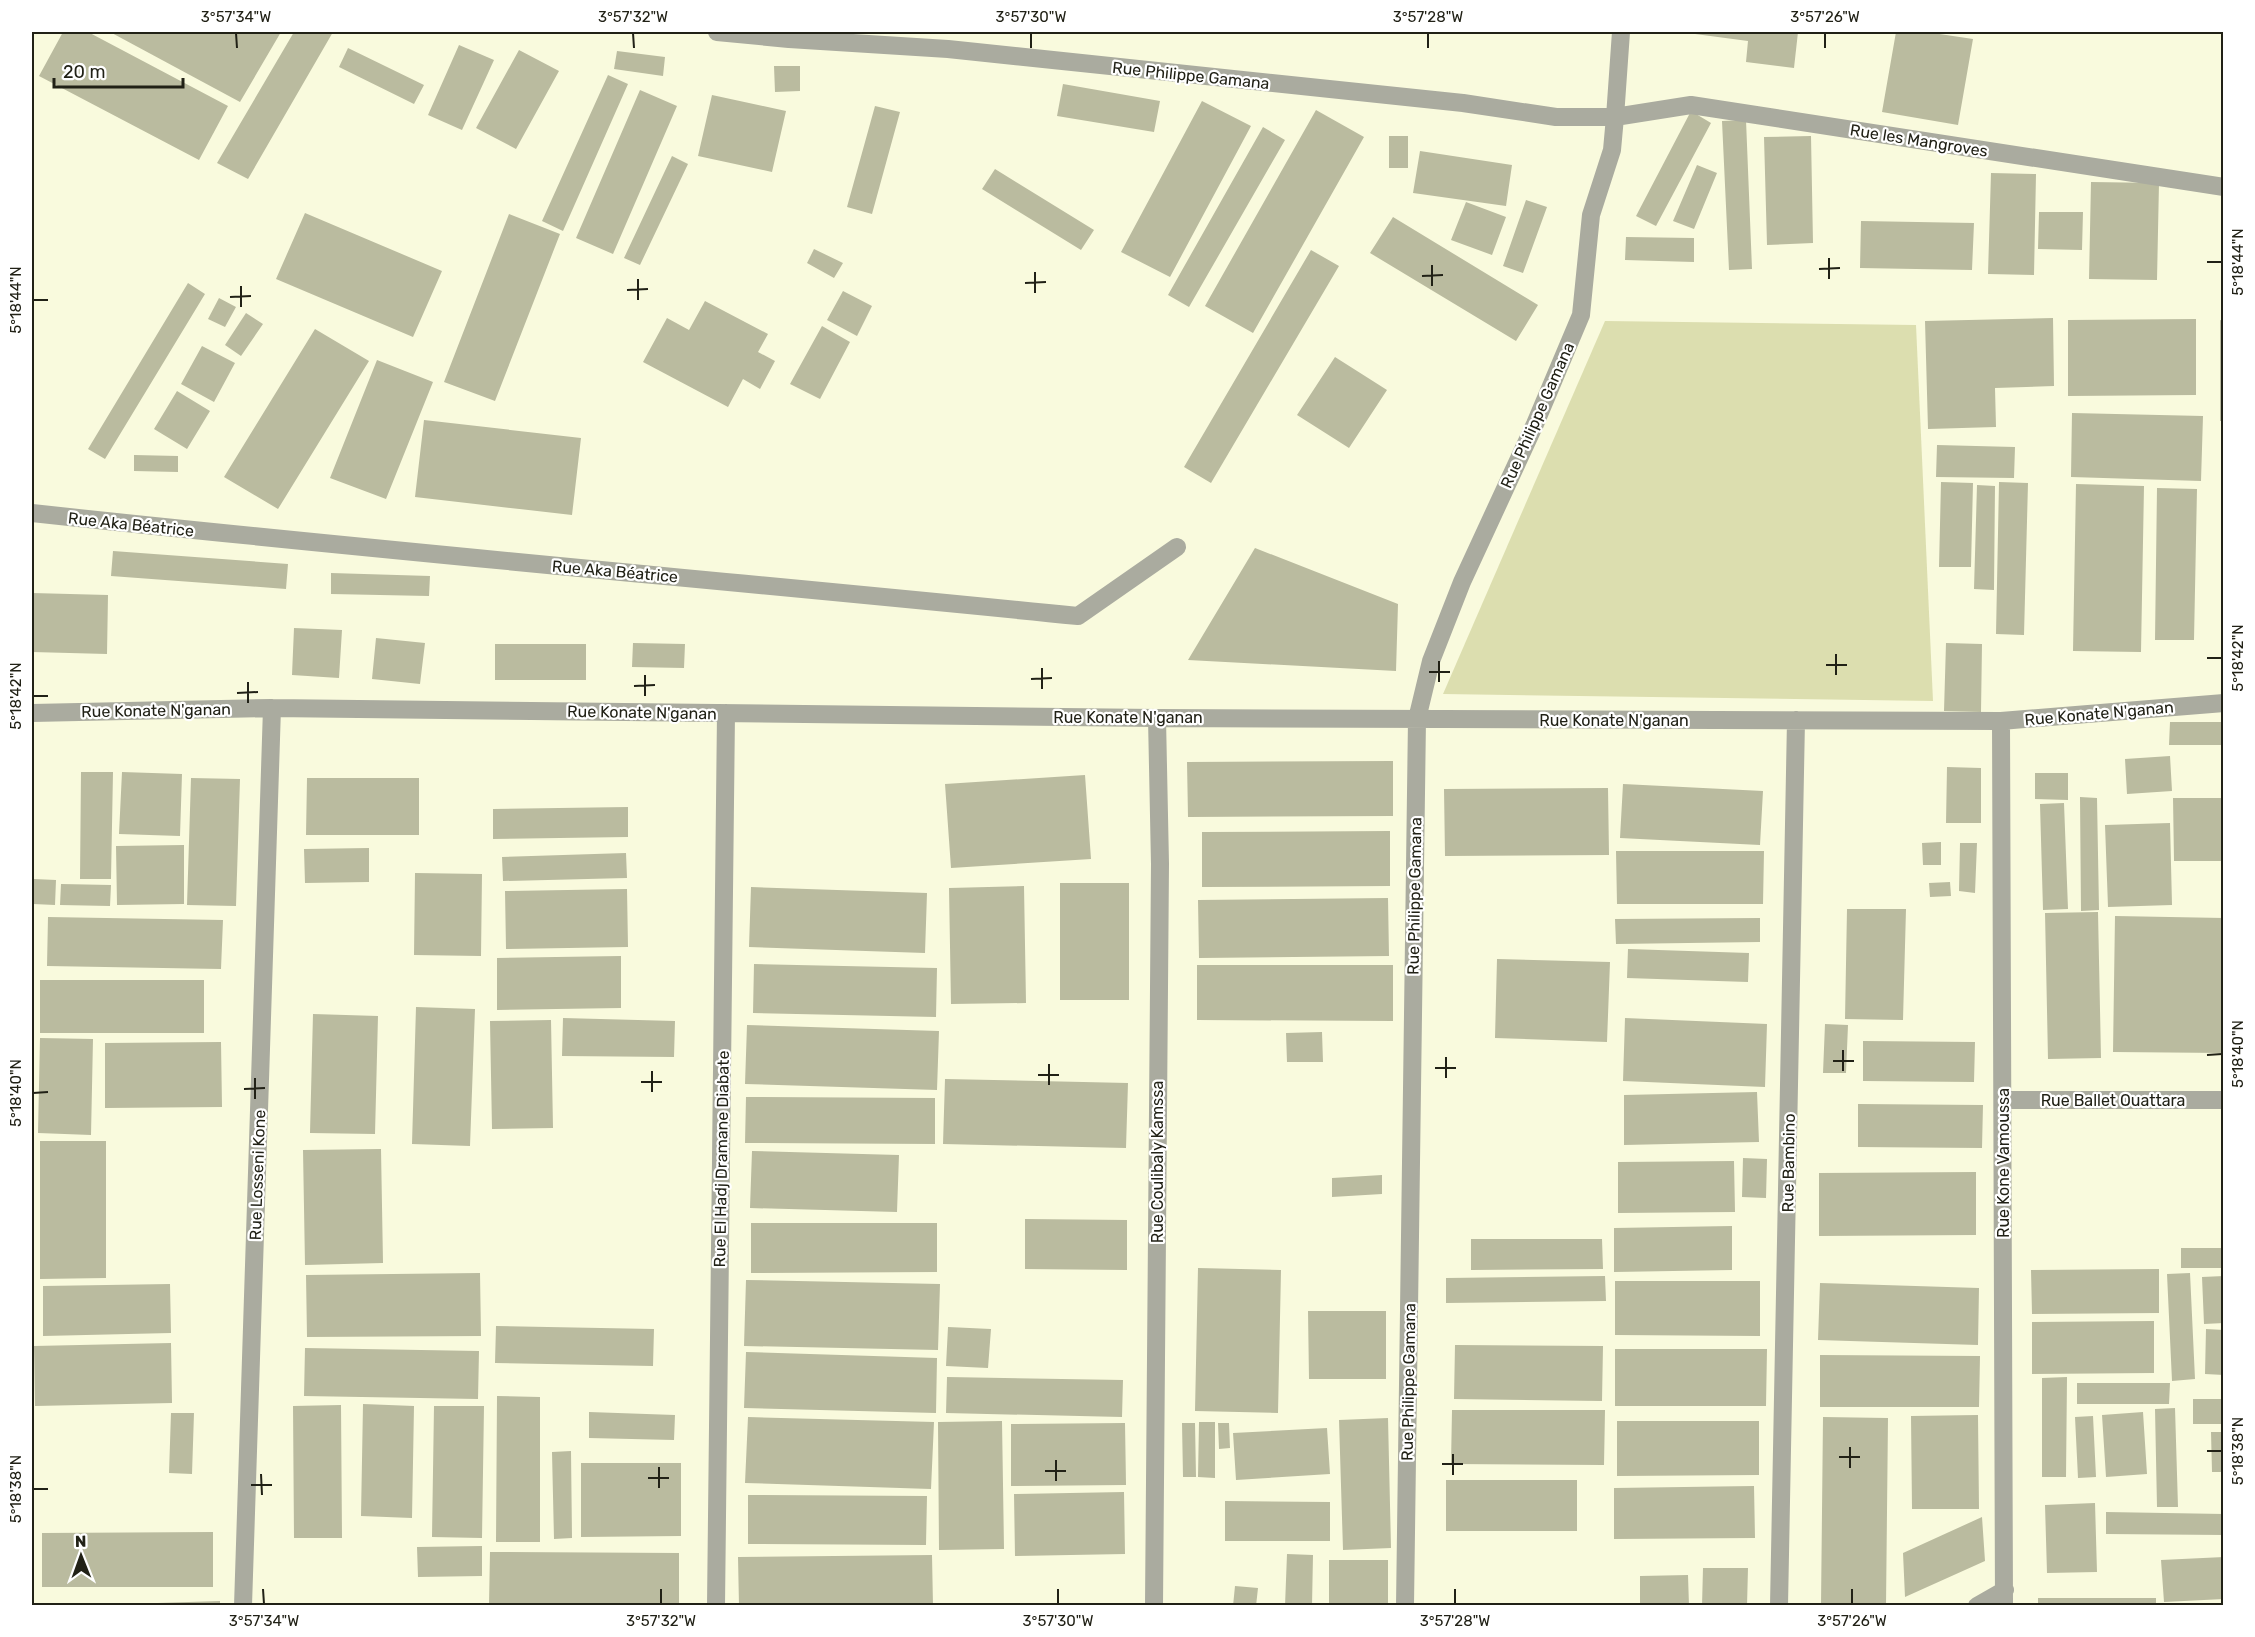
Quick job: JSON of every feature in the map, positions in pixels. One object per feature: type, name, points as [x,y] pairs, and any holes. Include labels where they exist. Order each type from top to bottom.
[{"type":"street","name":"Rue Philippe Gamana","points":[[717,32],[948,49],[1463,103],[1556,117],[1615,117],[1612,150],[1591,215],[1581,315],[1535,424],[1462,582],[1431,661],[1417,719],[1405,1605]]},
{"type":"street","points":[[1615,117],[1621,32]]},
{"type":"street","name":"Rue les Mangroves","points":[[1615,117],[1691,105],[2223,187]]},
{"type":"street","name":"Rue Aka Béatrice","points":[[32,513],[318,544],[712,579],[1078,616],[1177,547]]},
{"type":"street","name":"Rue Konate N'ganan","points":[[32,712],[272,708],[1156,718],[2001,721],[2223,703]]},
{"type":"street","name":"Rue Losseni Kone","points":[[243,1605],[272,708]]},
{"type":"street","name":"Rue El Hadj Dramane Diabate","points":[[716,1605],[726,713]]},
{"type":"street","name":"Rue Coulibaly Kamssa","points":[[1154,1605],[1160,864],[1156,718]]},
{"type":"street","name":"Rue Bambino","points":[[1779,1605],[1796,720]]},
{"type":"street","name":"Rue Kone Vamoussa","points":[[2001,721],[2005,1598]]},
{"type":"street","name":"Rue Ballet Ouattara","points":[[2003,1100],[2223,1100]]},
{"type":"street","points":[[1977,1605],[2005,1598]]},
{"type":"green space","points":[[1605,321],[1916,325],[1933,701],[1443,694]]},
{"type":"building","points":[[63,32],[88,32],[228,106],[199,160],[39,76]]},
{"type":"building","points":[[110,32],[281,32],[240,102]]},
{"type":"building","points":[[294,32],[333,32],[248,179],[217,163]]},
{"type":"building","points":[[1680,32],[1798,32],[1794,68],[1746,62],[1748,41]]},
{"type":"building","points":[[1896,32],[1926,32],[1973,39],[1958,125],[1882,112]]},
{"type":"building","points":[[459,45],[494,60],[462,130],[428,115]]},
{"type":"building","points":[[348,48],[424,85],[414,104],[339,67]]},
{"type":"building","points":[[519,50],[559,71],[516,149],[476,128]]},
{"type":"building","points":[[617,51],[665,57],[663,76],[614,69]]},
{"type":"building","points":[[774,66],[800,66],[800,91],[775,92]]},
{"type":"building","points":[[608,75],[628,84],[563,231],[542,221]]},
{"type":"building","points":[[1063,84],[1160,101],[1154,132],[1057,116]]},
{"type":"building","points":[[640,90],[677,106],[613,254],[576,238]]},
{"type":"building","points":[[712,95],[786,111],[772,172],[698,156]]},
{"type":"building","points":[[1202,101],[1251,126],[1170,277],[1121,252]]},
{"type":"building","points":[[875,106],[900,112],[872,214],[847,207]]},
{"type":"building","points":[[1316,110],[1364,137],[1253,333],[1205,306]]},
{"type":"building","points":[[1691,111],[1711,123],[1656,226],[1636,216]]},
{"type":"building","points":[[1746,120],[1752,269],[1729,270],[1722,121]]},
{"type":"building","points":[[1263,127],[1285,140],[1189,307],[1168,295]]},
{"type":"building","points":[[1389,136],[1408,136],[1408,168],[1389,168]]},
{"type":"building","points":[[1811,136],[1813,243],[1767,245],[1764,137]]},
{"type":"building","points":[[1420,151],[1512,165],[1506,206],[1413,193]]},
{"type":"building","points":[[672,156],[688,164],[640,265],[624,258]]},
{"type":"building","points":[[1697,165],[1717,173],[1694,229],[1673,221]]},
{"type":"building","points":[[995,169],[1094,230],[1081,250],[982,189]]},
{"type":"building","points":[[1991,173],[2036,174],[2034,275],[1988,274]]},
{"type":"building","points":[[2091,182],[2159,183],[2157,280],[2089,279]]},
{"type":"building","points":[[1526,200],[1547,207],[1523,273],[1503,266]]},
{"type":"building","points":[[1466,202],[1506,217],[1492,255],[1451,240]]},
{"type":"building","points":[[2039,212],[2083,212],[2082,250],[2038,249]]},
{"type":"building","points":[[305,213],[442,271],[413,337],[276,279]]},
{"type":"building","points":[[509,214],[560,234],[495,401],[444,382]]},
{"type":"building","points":[[1393,217],[1538,305],[1516,341],[1370,253]]},
{"type":"building","points":[[1861,221],[1974,223],[1972,270],[1860,268]]},
{"type":"building","points":[[1626,237],[1694,238],[1694,262],[1625,260]]},
{"type":"building","points":[[814,249],[843,263],[834,278],[807,263]]},
{"type":"building","points":[[1311,250],[1339,266],[1211,483],[1184,467]]},
{"type":"building","points":[[188,283],[205,294],[105,459],[88,449]]},
{"type":"building","points":[[843,291],[872,306],[857,336],[827,320]]},
{"type":"building","points":[[219,298],[236,307],[225,327],[208,319]]},
{"type":"building","points":[[705,301],[768,334],[758,352],[775,361],[760,389],[743,379],[728,407],[643,362],[667,318],[689,330]]},
{"type":"building","points":[[246,313],[263,324],[241,356],[225,345]]},
{"type":"building","points":[[2053,318],[2054,386],[1995,388],[1996,427],[1928,429],[1925,321]]},
{"type":"building","points":[[2196,319],[2196,395],[2068,396],[2068,320]]},
{"type":"building","points":[[2220,320],[2224,321],[2224,421],[2220,421]]},
{"type":"building","points":[[822,326],[850,342],[820,399],[790,384]]},
{"type":"building","points":[[315,329],[369,361],[278,509],[224,477]]},
{"type":"building","points":[[202,346],[235,363],[214,402],[181,384]]},
{"type":"building","points":[[1335,357],[1387,390],[1349,448],[1297,415]]},
{"type":"building","points":[[377,360],[433,382],[386,499],[330,478]]},
{"type":"building","points":[[177,391],[210,411],[187,449],[154,429]]},
{"type":"building","points":[[2072,413],[2203,416],[2201,481],[2071,477]]},
{"type":"building","points":[[424,420],[581,438],[572,515],[415,497]]},
{"type":"building","points":[[1937,445],[2015,447],[2014,478],[1936,477]]},
{"type":"building","points":[[134,455],[178,456],[178,472],[134,471]]},
{"type":"building","points":[[1941,482],[1973,483],[1971,567],[1939,567]]},
{"type":"building","points":[[1999,482],[2028,483],[2024,635],[1996,634]]},
{"type":"building","points":[[2076,484],[2144,486],[2141,652],[2073,651]]},
{"type":"building","points":[[1977,485],[1995,486],[1994,590],[1974,589]]},
{"type":"building","points":[[2157,488],[2197,489],[2194,640],[2155,640]]},
{"type":"building","points":[[1255,548],[1398,604],[1396,671],[1188,660]]},
{"type":"building","points":[[113,551],[288,564],[286,589],[111,576]]},
{"type":"building","points":[[331,573],[430,576],[429,596],[331,594]]},
{"type":"building","points":[[32,593],[108,595],[107,654],[32,652]]},
{"type":"building","points":[[294,628],[342,630],[339,678],[292,675]]},
{"type":"building","points":[[376,638],[425,643],[420,684],[372,679]]},
{"type":"building","points":[[633,643],[685,644],[684,668],[632,667]]},
{"type":"building","points":[[1946,643],[1982,644],[1981,712],[1944,711]]},
{"type":"building","points":[[495,644],[586,644],[586,680],[495,680]]},
{"type":"building","points":[[2170,722],[2224,722],[2224,745],[2169,745]]},
{"type":"building","points":[[2170,756],[2172,791],[2127,794],[2125,759]]},
{"type":"building","points":[[1393,761],[1393,816],[1188,817],[1187,762]]},
{"type":"building","points":[[1947,767],[1981,768],[1981,823],[1946,823]]},
{"type":"building","points":[[81,772],[113,772],[111,879],[80,879]]},
{"type":"building","points":[[122,772],[182,774],[180,836],[119,834]]},
{"type":"building","points":[[2035,773],[2068,773],[2068,800],[2035,799]]},
{"type":"building","points":[[1085,775],[1091,859],[951,868],[945,784]]},
{"type":"building","points":[[191,778],[240,779],[236,906],[187,905]]},
{"type":"building","points":[[307,778],[419,778],[419,835],[306,835]]},
{"type":"building","points":[[1623,784],[1763,791],[1760,845],[1620,838]]},
{"type":"building","points":[[1608,788],[1609,855],[1445,856],[1444,789]]},
{"type":"building","points":[[2080,797],[2097,798],[2099,910],[2081,911]]},
{"type":"building","points":[[2173,798],[2224,798],[2224,861],[2174,861]]},
{"type":"building","points":[[2064,803],[2068,909],[2043,910],[2040,804]]},
{"type":"building","points":[[628,807],[628,837],[493,839],[493,809]]},
{"type":"building","points":[[2170,823],[2172,905],[2108,907],[2105,825]]},
{"type":"building","points":[[1390,831],[1390,886],[1202,887],[1202,832]]},
{"type":"building","points":[[1941,842],[1941,865],[1923,865],[1922,843]]},
{"type":"building","points":[[1960,843],[1977,843],[1975,893],[1959,891]]},
{"type":"building","points":[[184,845],[184,904],[117,905],[116,846]]},
{"type":"building","points":[[369,848],[369,882],[305,883],[304,849]]},
{"type":"building","points":[[1616,851],[1764,851],[1763,904],[1617,904]]},
{"type":"building","points":[[626,853],[627,878],[503,881],[502,857]]},
{"type":"building","points":[[415,873],[482,874],[481,956],[414,955]]},
{"type":"building","points":[[34,879],[56,880],[55,905],[33,904]]},
{"type":"building","points":[[1950,882],[1951,896],[1930,897],[1929,883]]},
{"type":"building","points":[[1060,883],[1129,883],[1129,1000],[1060,1000]]},
{"type":"building","points":[[61,884],[111,885],[110,906],[60,905]]},
{"type":"building","points":[[1024,886],[1026,1003],[951,1004],[949,888]]},
{"type":"building","points":[[751,887],[927,893],[925,953],[749,947]]},
{"type":"building","points":[[627,889],[628,947],[506,949],[505,891]]},
{"type":"building","points":[[1388,898],[1389,956],[1199,958],[1198,900]]},
{"type":"building","points":[[1847,909],[1906,909],[1903,1020],[1845,1019]]},
{"type":"building","points":[[2098,912],[2101,1058],[2048,1059],[2045,913]]},
{"type":"building","points":[[2115,916],[2224,918],[2224,1053],[2113,1052]]},
{"type":"building","points":[[48,917],[223,920],[221,969],[47,966]]},
{"type":"building","points":[[1760,918],[1760,942],[1616,944],[1615,919]]},
{"type":"building","points":[[1628,949],[1749,953],[1748,982],[1627,978]]},
{"type":"building","points":[[621,956],[621,1008],[497,1010],[497,958]]},
{"type":"building","points":[[1497,959],[1610,962],[1607,1042],[1495,1038]]},
{"type":"building","points":[[754,964],[937,968],[936,1017],[753,1013]]},
{"type":"building","points":[[1197,965],[1393,965],[1393,1021],[1197,1020]]},
{"type":"building","points":[[32,971],[34,971],[33,1004],[32,1004]]},
{"type":"building","points":[[40,980],[204,980],[204,1033],[40,1033]]},
{"type":"building","points":[[416,1007],[475,1009],[470,1146],[412,1144]]},
{"type":"building","points":[[313,1014],[378,1016],[375,1134],[310,1133]]},
{"type":"building","points":[[563,1018],[675,1021],[674,1057],[562,1056]]},
{"type":"building","points":[[1625,1018],[1767,1024],[1765,1087],[1623,1081]]},
{"type":"building","points":[[551,1020],[553,1128],[492,1129],[490,1021]]},
{"type":"building","points":[[1825,1024],[1848,1025],[1846,1073],[1823,1073]]},
{"type":"building","points":[[747,1025],[939,1031],[937,1090],[745,1084]]},
{"type":"building","points":[[1322,1032],[1323,1062],[1287,1062],[1286,1033]]},
{"type":"building","points":[[40,1038],[93,1039],[91,1135],[38,1133]]},
{"type":"building","points":[[1863,1041],[1975,1042],[1974,1082],[1863,1081]]},
{"type":"building","points":[[221,1042],[222,1107],[105,1108],[105,1043]]},
{"type":"building","points":[[945,1079],[1128,1083],[1126,1148],[943,1144]]},
{"type":"building","points":[[1757,1092],[1759,1142],[1624,1145],[1624,1095]]},
{"type":"building","points":[[746,1097],[935,1098],[935,1144],[745,1143]]},
{"type":"building","points":[[1858,1104],[1983,1105],[1982,1148],[1858,1147]]},
{"type":"building","points":[[40,1141],[106,1141],[106,1278],[40,1279]]},
{"type":"building","points":[[381,1149],[383,1263],[305,1265],[303,1150]]},
{"type":"building","points":[[752,1151],[899,1155],[897,1212],[750,1208]]},
{"type":"building","points":[[1743,1158],[1767,1159],[1766,1198],[1742,1197]]},
{"type":"building","points":[[1734,1161],[1735,1212],[1618,1213],[1618,1162]]},
{"type":"building","points":[[1976,1172],[1976,1235],[1819,1236],[1819,1173]]},
{"type":"building","points":[[1382,1175],[1382,1194],[1332,1197],[1332,1178]]},
{"type":"building","points":[[1025,1219],[1127,1220],[1127,1270],[1025,1269]]},
{"type":"building","points":[[751,1223],[937,1223],[937,1272],[751,1273]]},
{"type":"building","points":[[1732,1226],[1732,1270],[1614,1272],[1614,1228]]},
{"type":"building","points":[[1471,1239],[1602,1239],[1603,1269],[1471,1270]]},
{"type":"building","points":[[2181,1248],[2224,1248],[2224,1268],[2181,1268]]},
{"type":"building","points":[[1198,1268],[1281,1270],[1278,1413],[1195,1411]]},
{"type":"building","points":[[2159,1269],[2159,1313],[2032,1314],[2031,1270]]},
{"type":"building","points":[[480,1273],[481,1336],[307,1337],[306,1275]]},
{"type":"building","points":[[2190,1273],[2195,1379],[2172,1381],[2167,1274]]},
{"type":"building","points":[[1605,1276],[1606,1301],[1446,1303],[1446,1278]]},
{"type":"building","points":[[2224,1276],[2224,1323],[2204,1324],[2202,1277]]},
{"type":"building","points":[[746,1280],[940,1284],[938,1350],[744,1346]]},
{"type":"building","points":[[1615,1281],[1760,1281],[1760,1336],[1615,1335]]},
{"type":"building","points":[[1820,1283],[1979,1288],[1978,1345],[1818,1340]]},
{"type":"building","points":[[170,1284],[171,1333],[43,1336],[43,1286]]},
{"type":"building","points":[[1308,1311],[1386,1311],[1386,1379],[1309,1379]]},
{"type":"building","points":[[2154,1321],[2154,1373],[2032,1374],[2032,1322]]},
{"type":"building","points":[[496,1326],[654,1329],[653,1366],[495,1363]]},
{"type":"building","points":[[948,1327],[991,1329],[988,1368],[946,1366]]},
{"type":"building","points":[[2206,1329],[2224,1330],[2224,1375],[2205,1374]]},
{"type":"building","points":[[171,1343],[172,1403],[35,1406],[34,1346]]},
{"type":"building","points":[[1455,1345],[1603,1346],[1602,1401],[1454,1399]]},
{"type":"building","points":[[305,1348],[479,1351],[478,1399],[304,1396]]},
{"type":"building","points":[[1615,1349],[1767,1349],[1766,1406],[1615,1406]]},
{"type":"building","points":[[746,1352],[937,1358],[936,1413],[744,1408]]},
{"type":"building","points":[[1820,1355],[1980,1356],[1979,1407],[1820,1407]]},
{"type":"building","points":[[947,1377],[1123,1380],[1122,1417],[946,1413]]},
{"type":"building","points":[[2067,1377],[2066,1477],[2042,1477],[2042,1378]]},
{"type":"building","points":[[2077,1383],[2170,1383],[2169,1404],[2077,1404]]},
{"type":"building","points":[[497,1396],[540,1397],[540,1542],[496,1542]]},
{"type":"building","points":[[2193,1399],[2224,1399],[2224,1424],[2193,1424]]},
{"type":"building","points":[[363,1404],[414,1406],[412,1518],[361,1516]]},
{"type":"building","points":[[341,1405],[342,1538],[294,1538],[293,1406]]},
{"type":"building","points":[[434,1406],[484,1406],[482,1538],[432,1537]]},
{"type":"building","points":[[2175,1408],[2178,1507],[2157,1507],[2155,1409]]},
{"type":"building","points":[[1452,1410],[1605,1410],[1604,1465],[1451,1464]]},
{"type":"building","points":[[589,1412],[675,1415],[674,1440],[589,1438]]},
{"type":"building","points":[[2143,1412],[2147,1474],[2106,1477],[2102,1415]]},
{"type":"building","points":[[171,1413],[194,1413],[192,1474],[169,1473]]},
{"type":"building","points":[[1978,1415],[1979,1509],[1912,1509],[1911,1416]]},
{"type":"building","points":[[2093,1416],[2096,1477],[2078,1478],[2075,1417]]},
{"type":"building","points":[[748,1417],[934,1422],[931,1489],[745,1483]]},
{"type":"building","points":[[1823,1417],[1888,1418],[1886,1606],[1821,1606]]},
{"type":"building","points":[[1388,1418],[1391,1548],[1343,1550],[1339,1420]]},
{"type":"building","points":[[1002,1421],[1004,1549],[939,1550],[938,1422]]},
{"type":"building","points":[[1617,1421],[1759,1421],[1759,1475],[1617,1476]]},
{"type":"building","points":[[1199,1422],[1215,1422],[1215,1478],[1198,1477]]},
{"type":"building","points":[[1125,1423],[1126,1485],[1011,1486],[1011,1424]]},
{"type":"building","points":[[1182,1423],[1195,1423],[1196,1477],[1183,1477]]},
{"type":"building","points":[[1218,1423],[1229,1423],[1230,1448],[1219,1449]]},
{"type":"building","points":[[1327,1428],[1330,1474],[1236,1480],[1233,1433]]},
{"type":"building","points":[[2211,1432],[2224,1432],[2224,1472],[2212,1472]]},
{"type":"building","points":[[571,1451],[572,1538],[554,1539],[552,1452]]},
{"type":"building","points":[[581,1463],[681,1463],[681,1536],[581,1537]]},
{"type":"building","points":[[1446,1480],[1577,1480],[1577,1531],[1446,1531]]},
{"type":"building","points":[[1754,1486],[1755,1538],[1614,1539],[1614,1488]]},
{"type":"building","points":[[1124,1492],[1125,1554],[1015,1556],[1014,1494]]},
{"type":"building","points":[[748,1495],[927,1496],[926,1545],[748,1544]]},
{"type":"building","points":[[1225,1501],[1330,1502],[1330,1541],[1225,1541]]},
{"type":"building","points":[[2095,1503],[2097,1572],[2047,1573],[2045,1505]]},
{"type":"building","points":[[2106,1512],[2224,1514],[2224,1535],[2106,1534]]},
{"type":"building","points":[[1982,1517],[1985,1561],[1905,1597],[1903,1553]]},
{"type":"building","points":[[213,1532],[213,1587],[42,1587],[42,1533]]},
{"type":"building","points":[[482,1546],[482,1576],[418,1577],[417,1547]]},
{"type":"building","points":[[490,1552],[679,1553],[679,1606],[489,1605]]},
{"type":"building","points":[[1287,1554],[1313,1555],[1312,1606],[1285,1606]]},
{"type":"building","points":[[932,1555],[933,1606],[739,1606],[738,1557]]},
{"type":"building","points":[[2224,1557],[2224,1599],[2164,1602],[2161,1560]]},
{"type":"building","points":[[1329,1560],[1388,1560],[1388,1606],[1329,1606]]},
{"type":"building","points":[[1703,1568],[1748,1568],[1747,1606],[1702,1606]]},
{"type":"building","points":[[1688,1575],[1689,1606],[1640,1606],[1640,1576]]},
{"type":"building","points":[[1235,1586],[1258,1588],[1256,1606],[1233,1606]]},
{"type":"building","points":[[2038,1598],[2156,1598],[2156,1606],[2038,1606]]},
{"type":"building","points":[[220,1601],[220,1606],[126,1606],[126,1604]]}]
